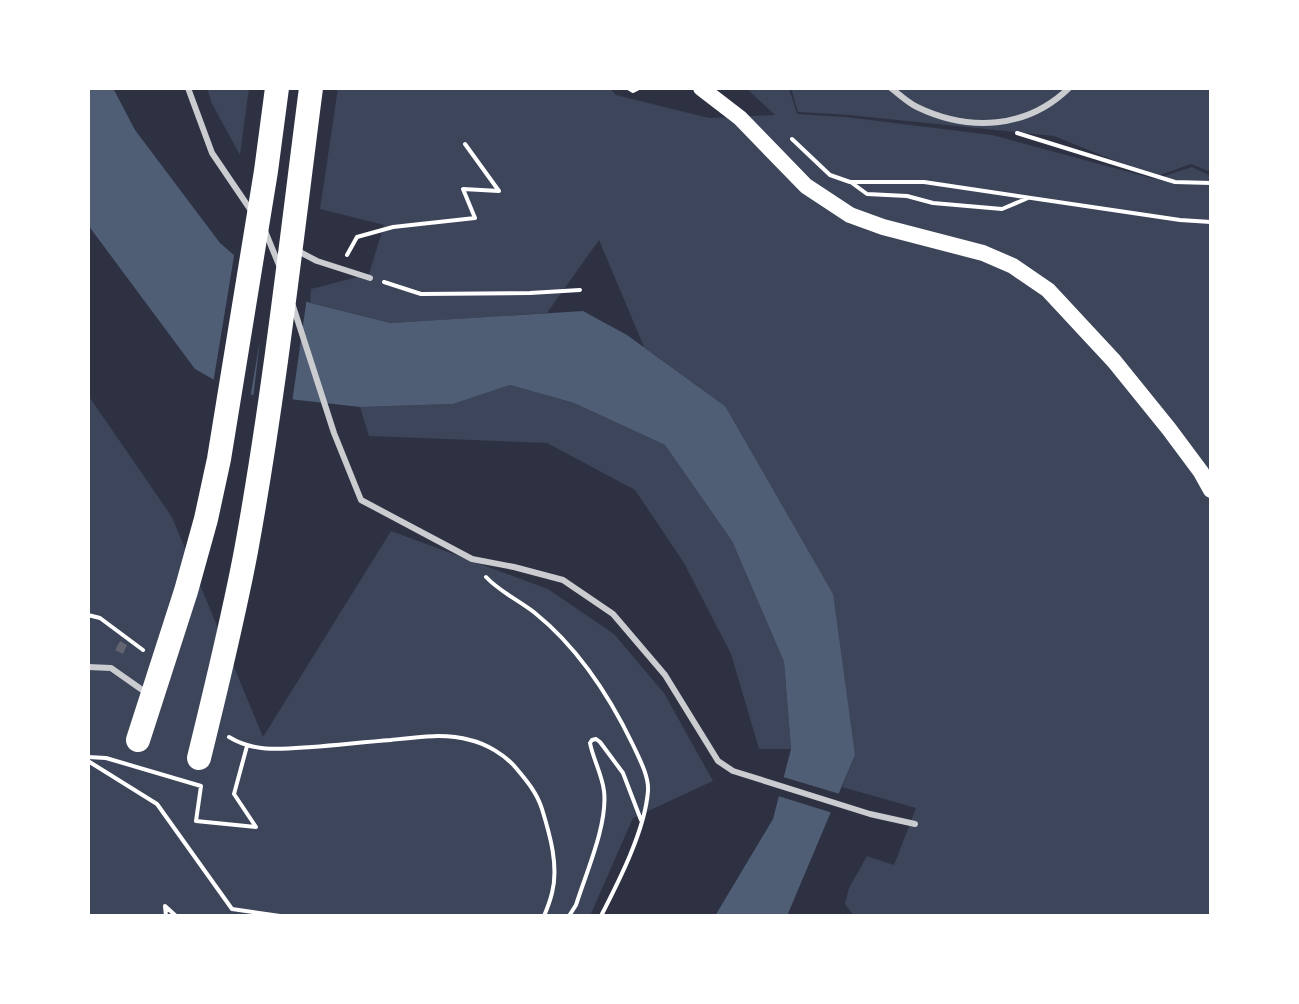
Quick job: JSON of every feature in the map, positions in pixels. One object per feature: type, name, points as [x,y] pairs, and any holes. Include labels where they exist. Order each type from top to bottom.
[{"type":"highway","points":[[138,740],[206,519],[219,459],[277,88]]},
{"type":"highway","points":[[199,758],[246,549],[273,377],[311,88]]},
{"type":"main road","points":[[701,88],[740,118],[806,186],[850,215],[883,227],[983,253],[1013,266],[1048,290],[1123,372],[1169,429],[1211,490]]},
{"type":"lane","points":[[188,88],[212,153],[268,236],[334,433],[361,500],[472,559],[563,580],[613,614],[665,675],[718,761],[733,771],[870,814],[915,824]]},
{"type":"lane","points":[[891,88],[914,106],[950,119],[988,124],[1022,118],[1053,103],[1069,88]]},
{"type":"lane","points":[[268,236],[317,261],[370,278]]},
{"type":"lane","points":[[88,667],[111,668],[152,697]]},
{"type":"path","points":[[628,88],[633,91],[639,88]]},
{"type":"path","points":[[988,124],[1175,182],[1211,183]]},
{"type":"path","points":[[341,268],[357,237],[393,227],[475,218],[463,189],[499,191],[465,144]]},
{"type":"path","points":[[830,175],[850,182],[867,194],[907,196],[933,203],[1002,209],[1029,197]]},
{"type":"path","points":[[850,182],[924,182],[1211,222]]},
{"type":"path","points":[[370,278],[421,294],[580,290]]},
{"type":"path","points":[[472,559],[488,580],[535,613],[564,641],[621,720],[640,760],[649,787],[642,822],[601,916]]},
{"type":"path","points":[[88,759],[106,758],[201,786],[196,821],[256,827],[234,794],[247,746],[291,749],[420,737],[473,740],[511,762],[540,801],[555,867],[552,894],[544,916]]},
{"type":"path","points":[[569,916],[576,905],[603,821],[604,791],[591,749],[592,740],[600,742],[623,773],[642,822]]},
{"type":"path","points":[[88,759],[157,804],[232,909],[280,916]]},
{"type":"path","points":[[166,916],[165,906],[176,916]]},
{"type":"shaded area","points":[[88,88],[113,88],[135,130],[220,243],[264,281],[310,303],[391,323],[583,311],[627,335],[725,406],[833,594],[855,755],[787,916],[715,916],[773,819],[791,749],[784,662],[732,541],[665,445],[574,403],[510,385],[453,404],[360,407],[237,393],[195,369],[88,225]]},
{"type":"shaded area","points":[[207,88],[249,88],[240,155],[212,104]]},
{"type":"shaded area","points":[[338,88],[610,88],[616,95],[709,118],[775,115],[746,88],[789,88],[797,114],[992,135],[1155,179],[1192,167],[1211,176],[1211,916],[854,916],[845,904],[849,888],[867,856],[894,865],[916,808],[842,787],[855,755],[725,406],[644,347],[599,240],[547,313],[392,323],[310,303],[311,289],[369,274],[384,225],[320,209]]},
{"type":"shaded area","points":[[791,88],[1211,88],[1211,172],[1191,164],[1155,177],[1054,136],[798,112]]},
{"type":"shaded area","points":[[510,385],[574,403],[665,445],[732,541],[784,662],[791,749],[759,749],[731,654],[684,563],[635,490],[547,443],[369,436],[360,407],[453,404]]},
{"type":"shaded area","points":[[88,395],[172,517],[263,737],[391,531],[548,589],[614,634],[664,693],[713,781],[633,818],[590,916],[88,916]]},
{"type":"pier","points":[[235,250],[266,278],[307,297],[292,403],[253,399],[260,340],[250,399],[235,397],[213,384]]},
{"type":"pier","points":[[780,776],[843,795],[836,814],[775,795]]},
{"type":"building","points":[[120,641],[127,645],[123,654],[115,650]]}]
